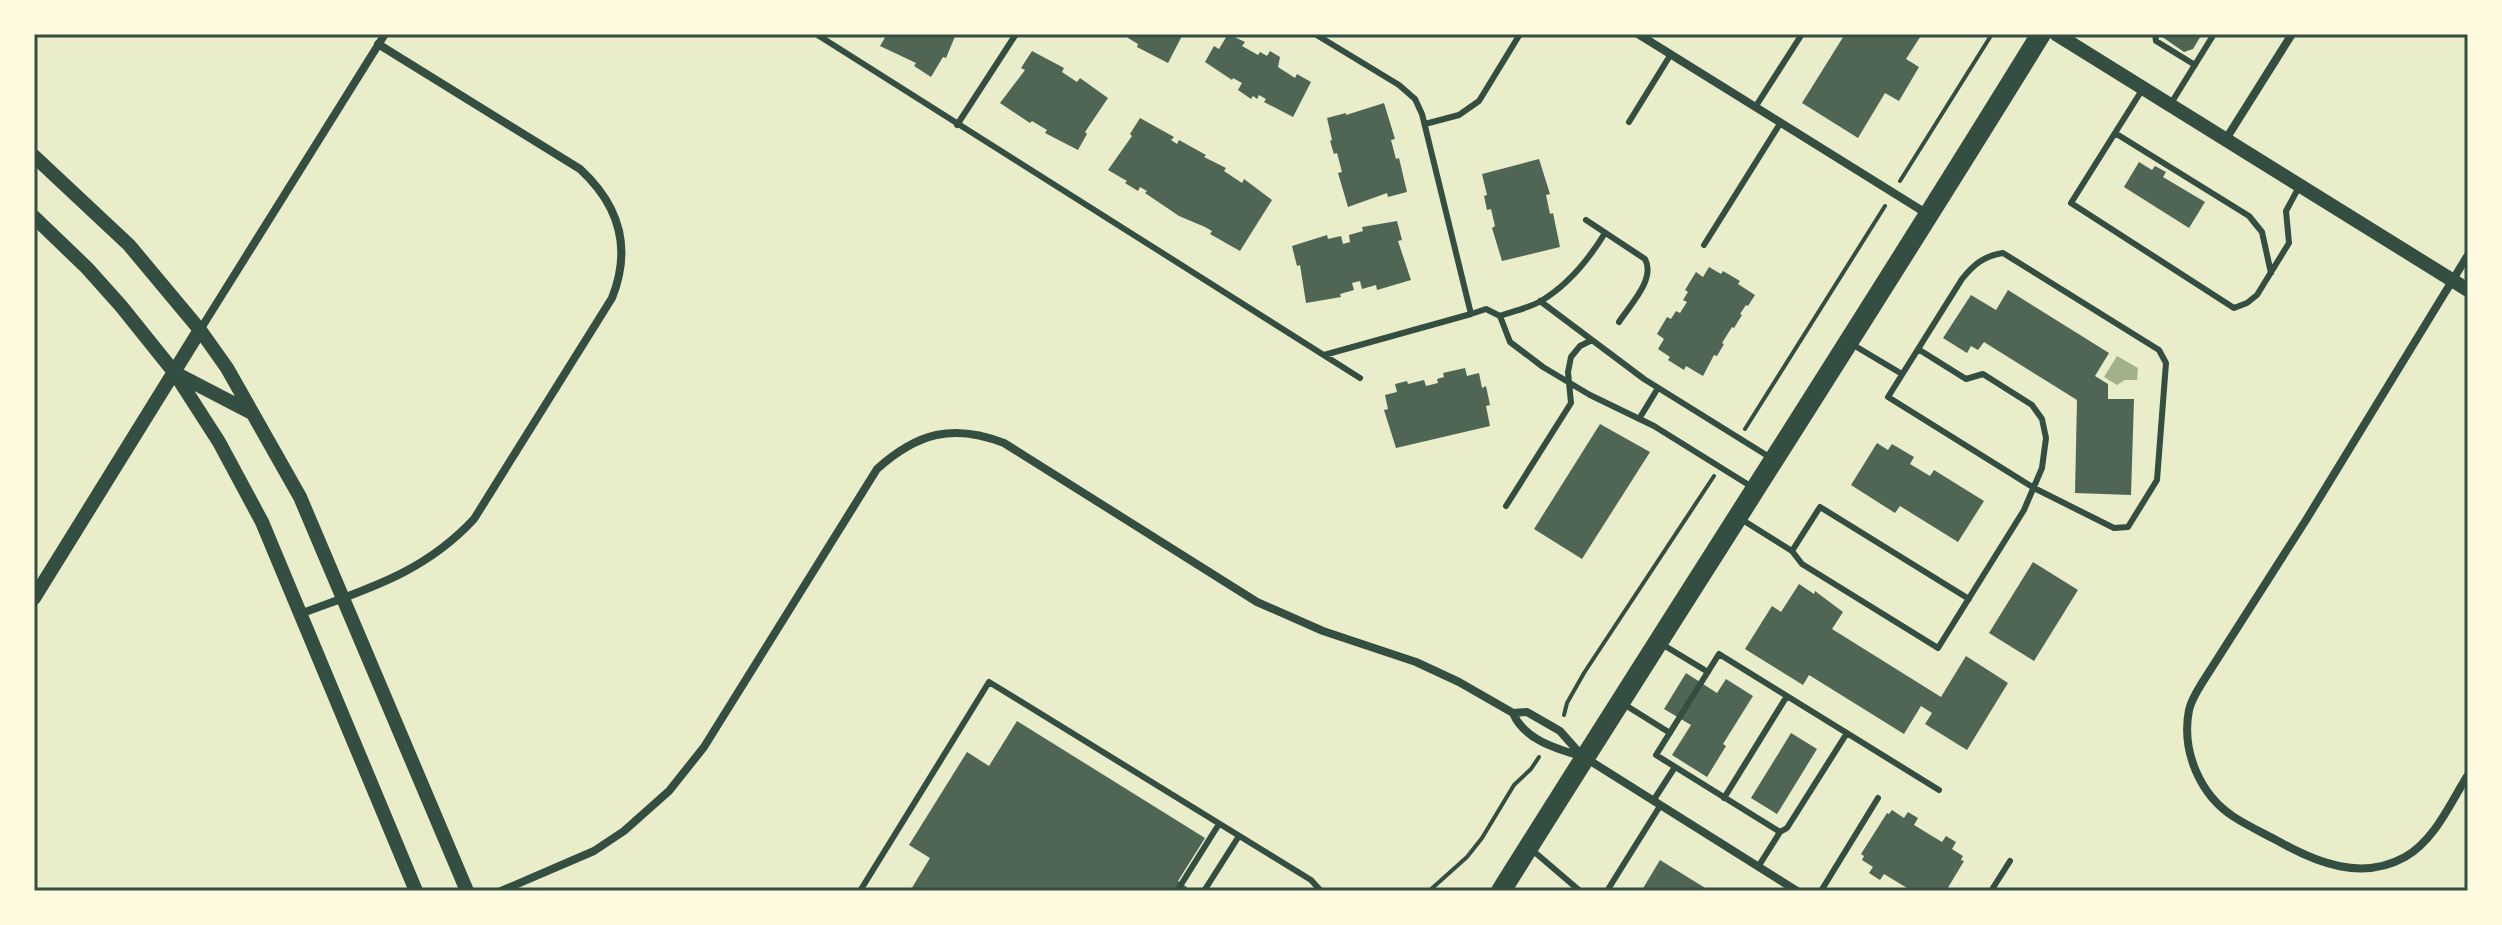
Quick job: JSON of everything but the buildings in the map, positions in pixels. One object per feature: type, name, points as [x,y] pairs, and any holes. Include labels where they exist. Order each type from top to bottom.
[{"type":"main road","points":[[1501,891],[1657,641],[1850,342],[2041,34]]},
{"type":"street","points":[[34,598],[385,34]]},
{"type":"street","points":[[1638,34],[1930,215]]},
{"type":"street","points":[[2056,34],[2468,290]]},
{"type":"street","points":[[2226,139],[2292,34]]},
{"type":"street","points":[[300,614],[380,584],[431,558],[474,519],[612,298],[620,277],[623,252],[612,210],[596,184],[580,169],[378,44]]},
{"type":"street","points":[[34,156],[129,245],[200,330],[227,368],[300,497],[467,891]]},
{"type":"street","points":[[34,217],[104,287],[174,372],[244,487],[262,522],[416,891]]},
{"type":"street","points":[[2468,255],[2202,683],[2190,708],[2187,736],[2202,784],[2215,802],[2233,817],[2305,856],[2351,869],[2378,867],[2405,857],[2427,841],[2468,775]]},
{"type":"street","points":[[174,372],[253,413]]},
{"type":"street","points":[[501,891],[594,851],[624,831],[669,791],[704,747],[877,469],[895,453],[938,433],[981,434],[1004,443],[1257,602],[1323,631],[1416,662],[1513,713],[1527,712],[1560,731],[1584,757],[1797,891]]},
{"type":"street","points":[[1513,713],[1519,726],[1551,747],[1584,757]]},
{"type":"street","points":[[2458,791],[2468,796]]},
{"type":"lane","points":[[816,34],[1360,378]]},
{"type":"lane","points":[[957,125],[1016,34]]},
{"type":"lane","points":[[1315,34],[1399,85],[1415,99],[1425,124],[1471,314]]},
{"type":"lane","points":[[1425,124],[1459,115],[1479,101],[1520,34]]},
{"type":"lane","points":[[1756,106],[1802,34]]},
{"type":"lane","points":[[2155,34],[2156,41],[2195,65]]},
{"type":"lane","points":[[2170,105],[2214,34]]},
{"type":"lane","points":[[1629,122],[1672,53]]},
{"type":"lane","points":[[2143,88],[2071,203],[2234,308],[2257,295],[2289,243],[2286,211],[2300,185]]},
{"type":"lane","points":[[1704,245],[1781,122]]},
{"type":"lane","points":[[2115,133],[2249,216],[2262,232],[2271,273]]},
{"type":"lane","points":[[1586,220],[1645,259],[1650,267],[1648,277],[1619,322]]},
{"type":"lane","points":[[1500,316],[1540,301],[1583,265],[1605,233]]},
{"type":"lane","points":[[2003,253],[2159,350],[2166,363],[2157,480],[2128,527],[2114,528],[2034,488],[1888,397],[1902,374],[1973,266],[1986,256],[2003,253]]},
{"type":"lane","points":[[1540,301],[1658,388],[1774,460]]},
{"type":"lane","points":[[1324,355],[1486,309],[1500,316],[1510,342],[1569,383],[1639,419],[1755,489]]},
{"type":"lane","points":[[1506,506],[1571,403],[1571,357],[1580,346],[1593,340]]},
{"type":"lane","points":[[1850,342],[1902,374]]},
{"type":"lane","points":[[1738,516],[1792,551],[1802,564],[1938,648],[2024,510],[2042,468],[2046,438],[2042,419],[2032,405],[1983,374],[1966,379],[1918,349]]},
{"type":"lane","points":[[1639,419],[1658,388]]},
{"type":"lane","points":[[1792,551],[1820,507],[1969,599]]},
{"type":"lane","points":[[1657,641],[1708,672]]},
{"type":"lane","points":[[1780,832],[1656,755],[1719,654],[1939,790]]},
{"type":"lane","points":[[860,891],[989,682],[1311,880],[1321,891]]},
{"type":"lane","points":[[1724,798],[1787,696]]},
{"type":"lane","points":[[1619,701],[1670,733]]},
{"type":"lane","points":[[1758,867],[1780,832],[1787,828],[1847,733]]},
{"type":"lane","points":[[1607,891],[1675,767]]},
{"type":"lane","points":[[1821,891],[1878,798]]},
{"type":"lane","points":[[1177,891],[1219,824]]},
{"type":"lane","points":[[1204,891],[1239,836]]},
{"type":"lane","points":[[1529,847],[1580,891]]},
{"type":"lane","points":[[1991,891],[2010,861]]},
{"type":"path","points":[[1739,438],[1992,34]]},
{"type":"path","points":[[1565,715],[1567,703],[1584,673],[1720,467]]},
{"type":"path","points":[[1429,891],[1467,857],[1514,785],[1537,760]]},
{"type":"shaded area","points":[[2117,356],[2138,368],[2137,380],[2125,380],[2117,385],[2104,377]]}]
